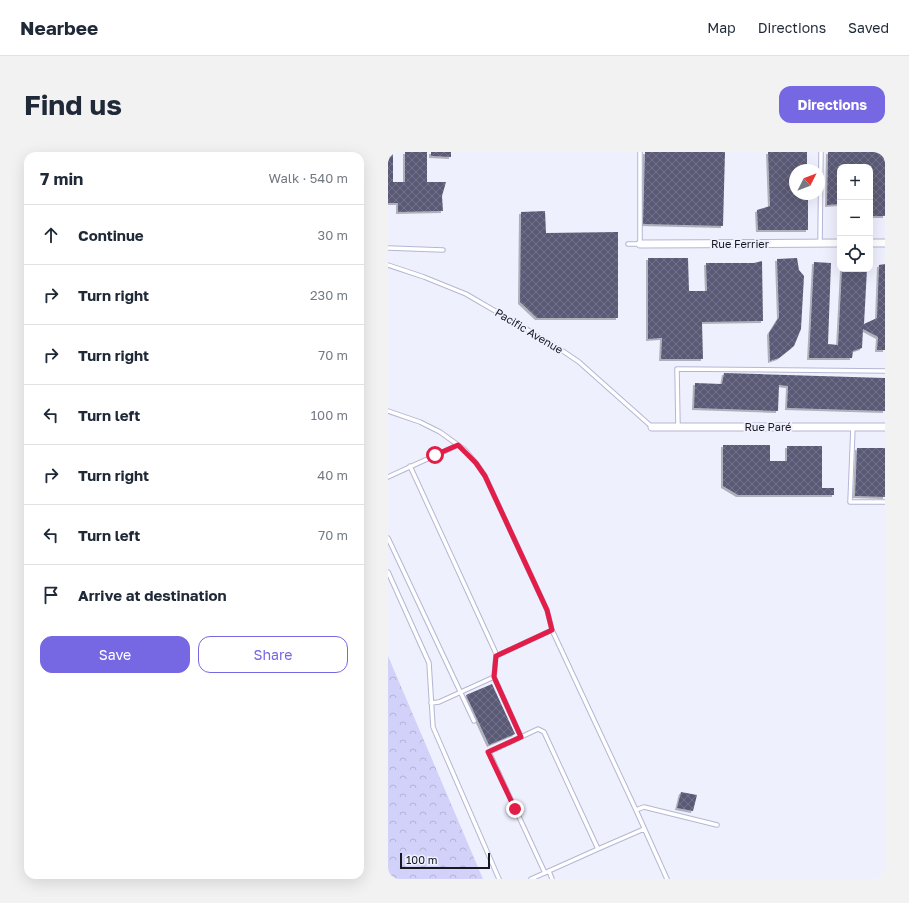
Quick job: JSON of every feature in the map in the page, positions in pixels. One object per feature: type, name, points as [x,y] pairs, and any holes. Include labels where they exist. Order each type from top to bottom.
[{"type":"street","name":"Rue Ferrier","points":[[640,244],[837,243]]},
{"type":"street","points":[[873,243],[885,243]]},
{"type":"street","name":"Rue Paré","points":[[652,427],[885,428]]},
{"type":"lane","points":[[628,244],[640,244],[640,152]]},
{"type":"lane","points":[[820,243],[821,152]]},
{"type":"lane","points":[[388,248],[443,250]]},
{"type":"lane","name":"Pacific Avenue","points":[[388,265],[424,277],[466,294],[556,347],[579,362],[652,427]]},
{"type":"lane","points":[[678,427],[677,369],[885,371]]},
{"type":"lane","points":[[388,411],[430,426],[458,445],[476,463],[485,476],[547,610],[552,630],[636,810],[666,879]]},
{"type":"lane","points":[[853,428],[850,502],[885,502]]},
{"type":"lane","points":[[388,477],[458,445]]},
{"type":"lane","points":[[410,466],[494,649],[496,656],[494,677],[521,737]]},
{"type":"lane","points":[[388,538],[474,721]]},
{"type":"lane","points":[[388,572],[429,663],[433,727],[499,879]]},
{"type":"lane","points":[[496,656],[552,630]]},
{"type":"lane","points":[[431,703],[439,702],[494,677]]},
{"type":"lane","points":[[552,879],[547,872],[488,752],[538,729],[544,732],[598,849]]},
{"type":"lane","points":[[636,810],[644,807],[717,825]]},
{"type":"lane","points":[[531,879],[644,829]]},
{"type":"green space","points":[[388,656],[483,879],[388,879]]},
{"type":"building","points":[[388,152],[393,152],[393,182],[405,182],[405,152],[427,152],[427,182],[446,182],[442,196],[443,211],[398,212],[398,203],[388,203]]},
{"type":"building","points":[[431,152],[451,152],[451,157],[431,156]]},
{"type":"building","points":[[645,152],[725,152],[723,226],[643,224]]},
{"type":"building","points":[[768,152],[807,152],[807,164],[789,164],[789,200],[808,200],[808,230],[758,230],[757,210],[770,206]]},
{"type":"building","points":[[828,152],[885,152],[885,216],[873,216],[873,164],[837,164],[837,204],[827,205]]},
{"type":"building","points":[[545,211],[546,233],[618,232],[618,318],[537,318],[520,302],[521,212]]},
{"type":"building","points":[[648,258],[688,258],[689,291],[707,291],[706,263],[754,263],[762,261],[763,321],[702,322],[703,359],[661,359],[662,338],[648,339]]},
{"type":"building","points":[[797,258],[799,270],[804,276],[801,329],[794,346],[779,358],[770,361],[769,333],[779,317],[777,259]]},
{"type":"building","points":[[814,262],[831,263],[828,344],[838,345],[842,272],[867,272],[864,324],[877,318],[879,265],[885,264],[885,350],[877,350],[878,337],[863,329],[862,348],[853,351],[852,358],[809,358]]},
{"type":"building","points":[[724,373],[885,378],[885,411],[787,408],[788,386],[779,385],[778,411],[694,408],[695,383],[722,384]]},
{"type":"building","points":[[723,445],[770,445],[770,461],[787,461],[787,446],[822,446],[822,488],[834,488],[834,495],[738,495],[723,486]]},
{"type":"building","points":[[857,448],[885,448],[885,497],[855,496]]},
{"type":"building","points":[[492,684],[515,734],[489,745],[466,695]]},
{"type":"building","points":[[681,792],[697,795],[693,811],[677,808]]},
{"type":"route","points":[[435,455],[458,445],[465,450],[485,476],[547,610],[552,630],[496,656],[494,677],[521,737],[488,752],[515,809]]}]
